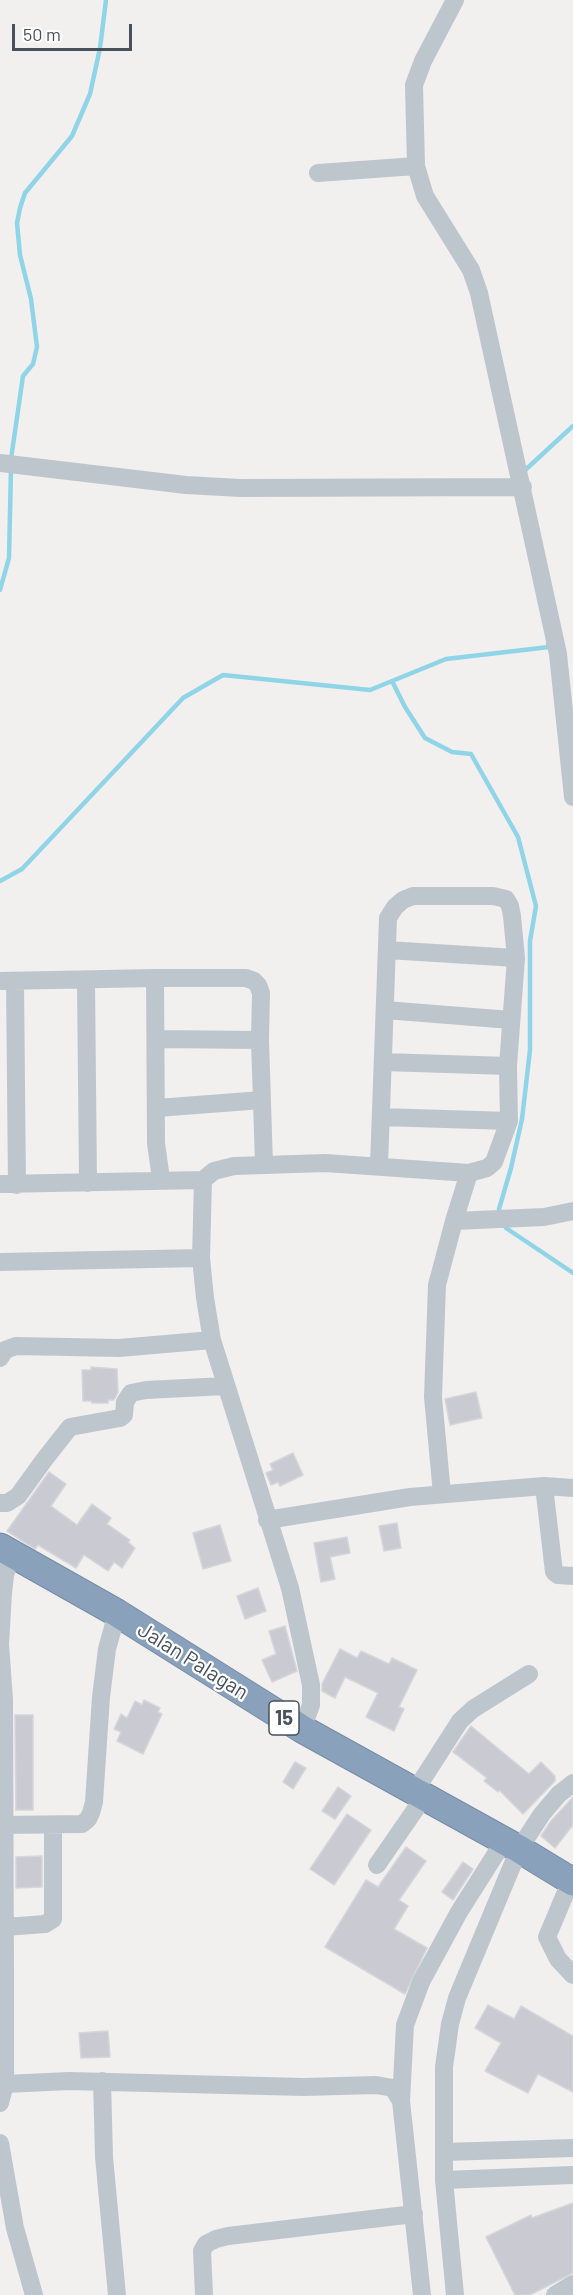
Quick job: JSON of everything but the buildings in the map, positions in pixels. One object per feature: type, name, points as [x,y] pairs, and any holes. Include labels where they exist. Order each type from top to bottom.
[{"type":"highway","name":"Jalan Palagan","points":[[6,1550],[117,1613],[302,1729],[572,1881]]},
{"type":"street","points":[[455,0],[423,61],[414,85],[416,166],[425,196],[471,270],[479,294],[516,487],[558,654],[573,797]]},
{"type":"street","points":[[318,173],[416,166]]},
{"type":"street","points":[[1,463],[186,485],[240,488],[516,487]]},
{"type":"street","points":[[264,1164],[260,1040],[261,993],[254,981],[246,978],[155,978],[7,982],[9,1184],[161,1179],[203,1180],[214,1171],[234,1166],[264,1164],[379,1165],[469,1173],[487,1168],[494,1162],[509,1121],[508,1066],[516,958],[510,906],[506,899],[493,896],[413,896],[403,900],[395,907],[388,918],[379,1165]]},
{"type":"street","points":[[387,950],[516,958]]},
{"type":"street","points":[[155,978],[156,1143],[161,1179]]},
{"type":"street","points":[[86,980],[88,1183]]},
{"type":"street","points":[[385,1010],[511,1020]]},
{"type":"street","points":[[156,1039],[260,1040]]},
{"type":"street","points":[[384,1062],[508,1066]]},
{"type":"street","points":[[157,1108],[262,1100]]},
{"type":"street","points":[[381,1117],[509,1121]]},
{"type":"street","points":[[442,1494],[433,1397],[437,1285],[469,1173]]},
{"type":"street","points":[[203,1180],[201,1258],[212,1340],[290,1588],[311,1685],[311,1705],[302,1729]]},
{"type":"street","points":[[454,1221],[544,1217],[573,1211]]},
{"type":"street","points":[[0,1262],[201,1258]]},
{"type":"street","points":[[0,1358],[5,1350],[16,1346],[119,1348],[212,1340]]},
{"type":"street","points":[[0,1503],[7,1503],[18,1496],[70,1427],[120,1418],[124,1415],[125,1402],[130,1393],[146,1390],[225,1386]]},
{"type":"street","points":[[544,1486],[554,1572],[558,1575],[573,1576]]},
{"type":"street","points":[[267,1520],[410,1497],[544,1486],[573,1488]]},
{"type":"street","points":[[0,2103],[5,2084],[5,1928],[4,1700],[0,1644],[6,1550]]},
{"type":"street","points":[[3,1825],[82,1824],[92,1813],[107,1649],[117,1613]]},
{"type":"street","points":[[377,1865],[460,1721],[474,1709],[529,1674]]},
{"type":"street","points":[[422,2295],[401,2101],[405,2025],[421,1982],[459,1912],[511,1845],[559,1794],[573,1783]]},
{"type":"street","points":[[5,1928],[45,1924],[53,1919],[55,1912],[53,1826]]},
{"type":"street","points":[[455,2295],[444,2180],[444,2067],[450,2024],[457,1998],[511,1845]]},
{"type":"street","points":[[571,1968],[558,1959],[547,1937],[572,1881]]},
{"type":"street","points":[[5,2084],[102,2081],[304,2087],[386,2085],[393,2088],[401,2101]]},
{"type":"street","points":[[102,2081],[104,2157],[117,2295]]},
{"type":"street","points":[[0,2143],[15,2229],[34,2295]]},
{"type":"street","points":[[444,2152],[573,2148]]},
{"type":"street","points":[[444,2180],[573,2175]]},
{"type":"street","points":[[204,2295],[202,2251],[206,2244],[216,2239],[414,2214]]},
{"type":"street","points":[[555,2295],[573,2284]]},
{"type":"waterway","points":[[11,459],[23,376],[33,364],[37,347],[31,299],[20,255],[17,223],[20,208],[25,193],[72,136],[90,94],[100,48],[106,0]]},
{"type":"waterway","points":[[522,473],[573,426]]},
{"type":"waterway","points":[[0,590],[9,558],[11,468]]},
{"type":"waterway","points":[[0,881],[22,869],[183,698],[223,675],[370,690],[446,659],[549,647],[548,644]]},
{"type":"waterway","points":[[392,681],[425,738],[452,752],[471,754],[518,837],[536,906],[530,941],[530,1050],[522,1119],[499,1209],[501,1214]]},
{"type":"waterway","points":[[505,1225],[506,1228],[573,1273]]}]
